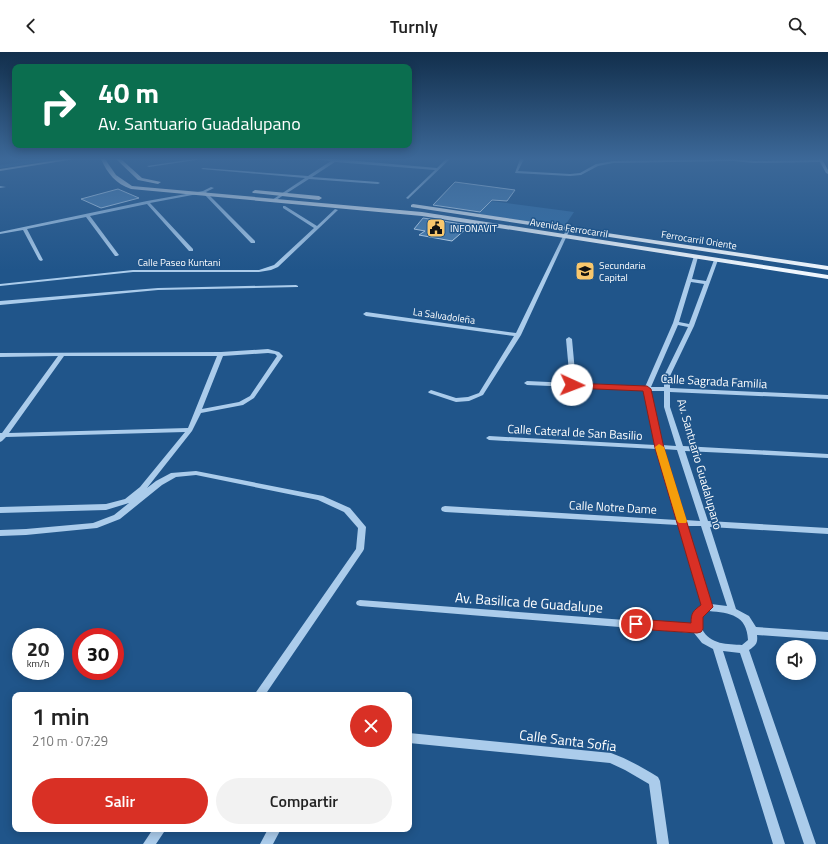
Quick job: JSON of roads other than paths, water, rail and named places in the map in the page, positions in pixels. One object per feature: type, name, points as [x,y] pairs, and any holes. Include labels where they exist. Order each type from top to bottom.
[{"type":"main road","name":"Avenida Ferrocarril","points":[[234,196],[273,201],[422,214],[828,277]]},
{"type":"main road","points":[[303,196],[353,201]]},
{"type":"main road","points":[[392,211],[399,205]]},
{"type":"main road","name":"Ferrocarril Oriente","points":[[406,206],[828,268]]},
{"type":"main road","points":[[487,224],[495,218]]},
{"type":"street","points":[[0,227],[1,232],[181,196]]},
{"type":"street","points":[[208,196],[253,242]]},
{"type":"street","points":[[273,201],[280,196]]},
{"type":"street","points":[[147,202],[191,250]]},
{"type":"street","points":[[284,207],[317,228]]},
{"type":"street","name":"Calle Paseo Kuntani","points":[[0,284],[133,271],[269,269],[276,266],[336,210]]},
{"type":"street","points":[[87,215],[117,255]]},
{"type":"street","points":[[24,228],[41,260]]},
{"type":"street","points":[[431,392],[456,400],[469,399],[481,394],[518,335],[568,229]]},
{"type":"street","points":[[696,257],[676,323],[647,389],[659,448],[683,522],[707,607]]},
{"type":"street","name":"Av. Santuario Guadalupano","points":[[716,260],[691,326],[667,376],[667,407],[732,609]]},
{"type":"street","points":[[690,280],[707,283]]},
{"type":"street","points":[[0,302],[151,289],[296,286]]},
{"type":"street","name":"La Salvadoleña","points":[[366,314],[518,335]]},
{"type":"street","points":[[676,323],[691,326]]},
{"type":"street","points":[[569,339],[572,385]]},
{"type":"street","points":[[0,355],[220,354],[268,351],[277,353],[280,356],[252,397],[241,404],[198,412]]},
{"type":"street","points":[[1,436],[63,354]]},
{"type":"street","points":[[0,510],[106,507],[128,500],[143,489],[190,430],[220,354]]},
{"type":"street","name":"Calle Sagrada Familia","points":[[527,383],[828,397]]},
{"type":"street","points":[[1,436],[190,430]]},
{"type":"street","name":"Calle Cateral de San Basilio","points":[[489,438],[828,456]]},
{"type":"street","points":[[0,533],[94,526],[117,517],[158,483],[174,475],[196,472],[320,498],[347,510],[362,527],[360,549],[261,692]]},
{"type":"street","name":"Calle Notre Dame","points":[[445,509],[828,531]]},
{"type":"street","name":"Av. Basilica de Guadalupe","points":[[360,603],[697,629]]},
{"type":"street","points":[[707,607],[732,609],[746,618],[754,631],[752,642],[744,649],[717,647],[705,640],[697,629],[697,615],[707,607]]},
{"type":"street","points":[[754,631],[828,636]]},
{"type":"street","points":[[717,647],[779,844]]},
{"type":"street","points":[[744,649],[810,844]]},
{"type":"street","name":"Calle Santa Sofia","points":[[412,738],[611,758],[629,766],[654,781],[664,844]]},
{"type":"street","points":[[149,844],[158,832]]},
{"type":"street","points":[[266,844],[273,832]]},
{"type":"place","name":"INFONAVIT","points":[[436,228]]},
{"type":"place","name":"Secundaria Capital","points":[[585,271]]}]
